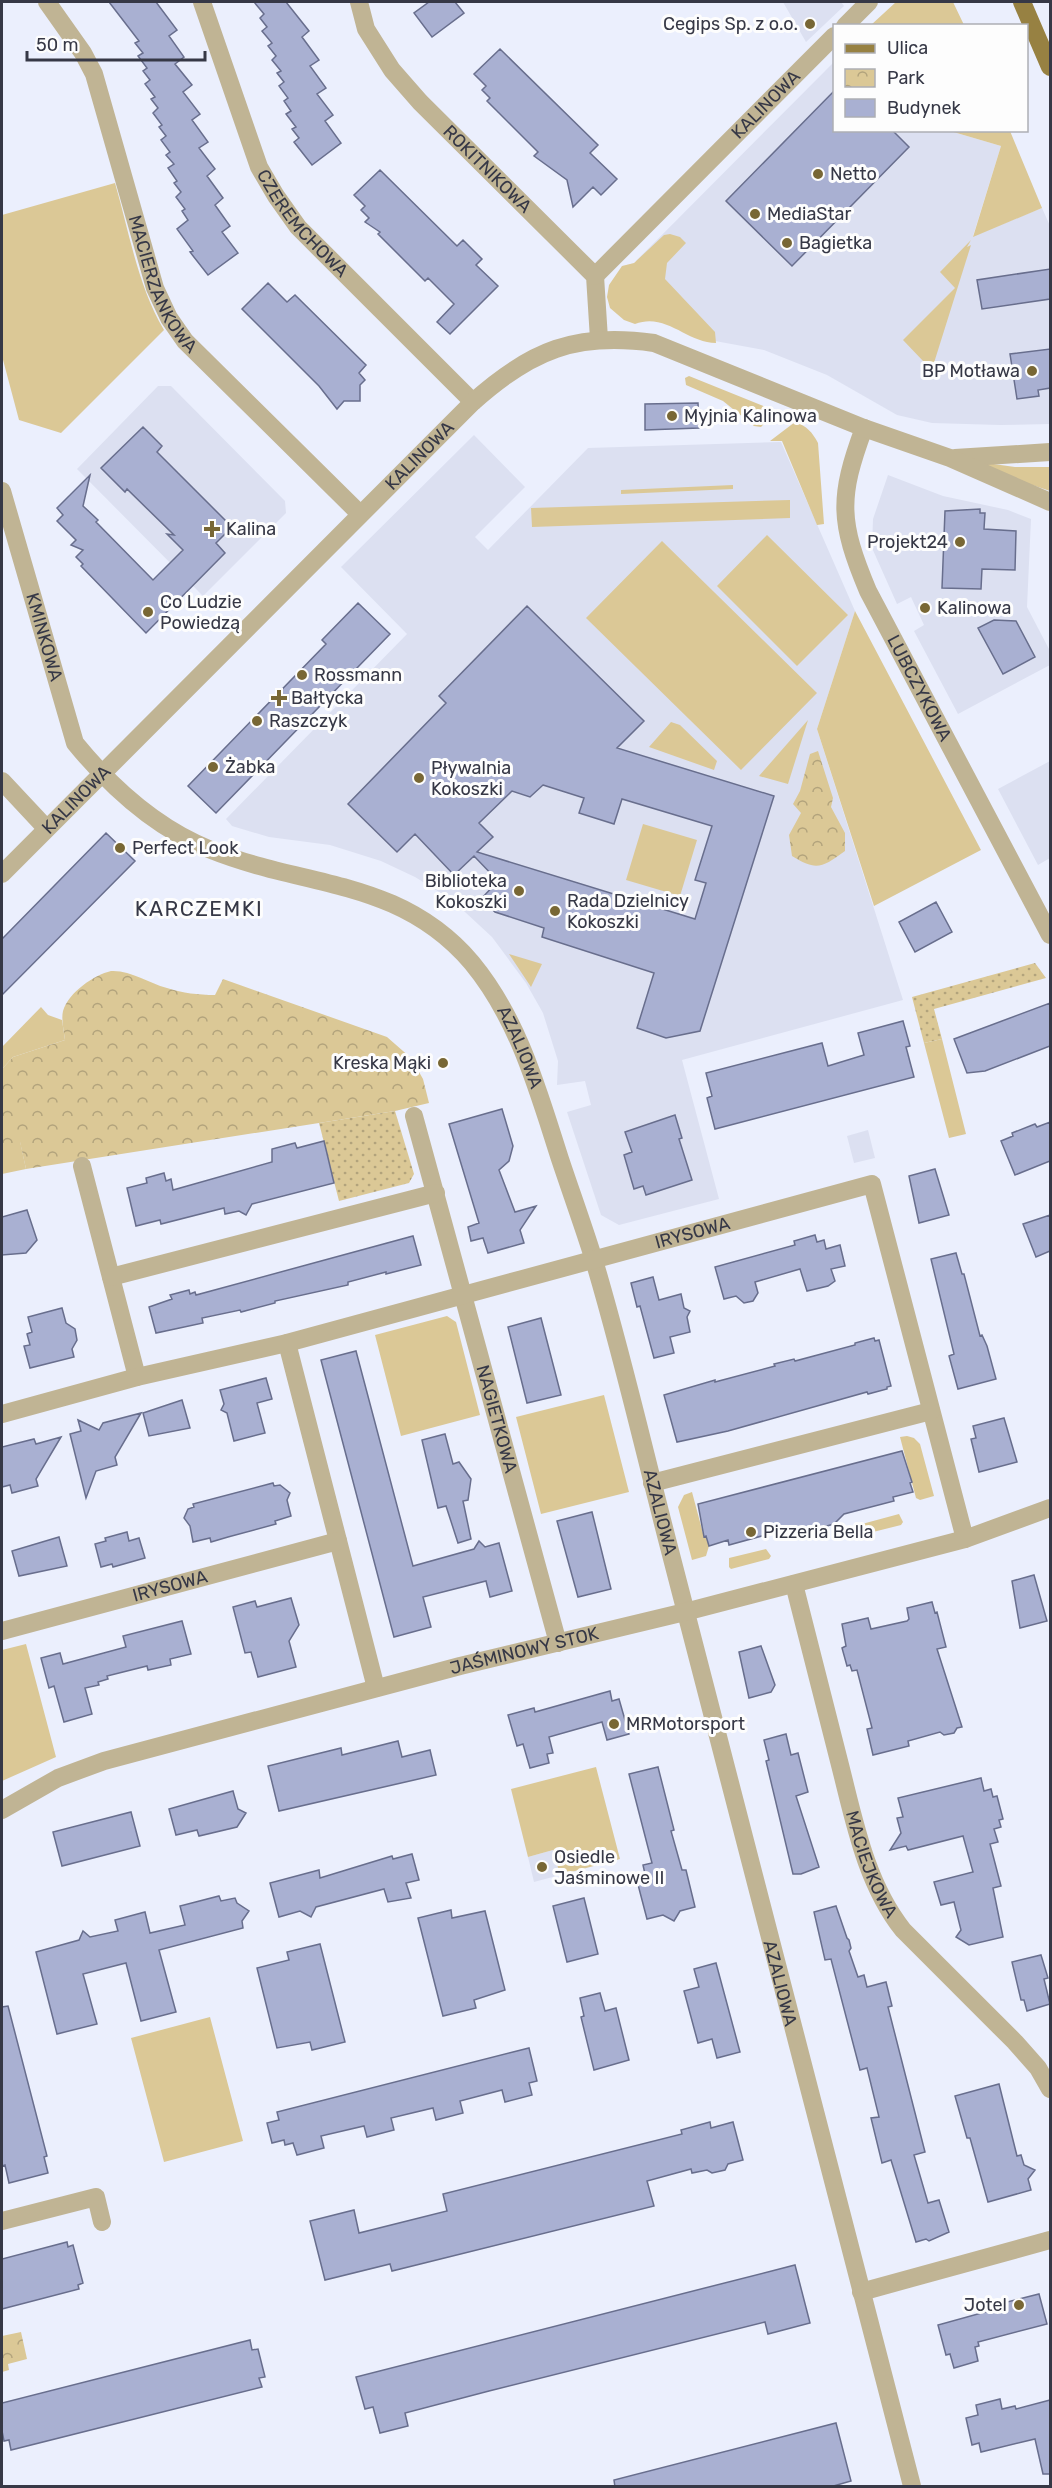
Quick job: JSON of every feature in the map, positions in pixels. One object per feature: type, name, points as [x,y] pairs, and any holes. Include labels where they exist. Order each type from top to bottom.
[{"type":"main road","points":[[1022,2],[1050,67]]},
{"type":"street","name":"MACIERZANKOWA","points":[[47,2],[84,53],[94,74],[155,288],[169,318],[185,340],[360,514]]},
{"type":"street","name":"CZEREMCHOWA","points":[[202,2],[259,167],[276,196],[298,227],[473,402]]},
{"type":"street","name":"ROKITNIKOWA","points":[[359,2],[366,29],[392,70],[420,102],[596,276]]},
{"type":"street","points":[[847,24],[869,2]]},
{"type":"street","name":"KALINOWA","points":[[596,276],[833,37]]},
{"type":"street","points":[[596,276],[599,339]]},
{"type":"street","name":"KALINOWA","points":[[2,874],[473,402],[508,373],[527,361],[558,347],[599,339],[654,343],[864,428],[950,458],[1050,502]]},
{"type":"street","name":"LUBCZYKOWA","points":[[864,428],[850,465],[844,511],[848,538],[855,561],[868,591],[1050,935]]},
{"type":"street","name":"KALINOWA","points":[[950,458],[1050,452]]},
{"type":"street","name":"KMINKOWA","points":[[2,491],[75,743],[101,774]]},
{"type":"street","name":"AZALIOWA","points":[[101,774],[136,804],[190,841],[237,859],[345,886],[391,902],[423,920],[470,961],[494,993],[520,1042],[594,1260],[912,2487]]},
{"type":"street","points":[[2,781],[46,828]]},
{"type":"street","name":"NAGIETKOWA","points":[[414,1116],[558,1642]]},
{"type":"street","points":[[82,1166],[137,1377]]},
{"type":"street","name":"IRYSOWA","points":[[2,1414],[137,1377],[287,1343],[463,1293],[594,1260],[872,1184],[965,1539]]},
{"type":"street","points":[[111,1277],[436,1193]]},
{"type":"street","points":[[287,1343],[376,1688]]},
{"type":"street","points":[[652,1483],[931,1411]]},
{"type":"street","name":"JAŚMINOWY STOK","points":[[2,1810],[58,1778],[104,1761],[376,1688],[685,1612],[965,1539],[1050,1508]]},
{"type":"street","name":"IRYSOWA","points":[[2,1631],[338,1541]]},
{"type":"street","name":"MACIEJKOWA","points":[[794,1584],[849,1799],[877,1891],[888,1912],[903,1930],[1015,2042],[1038,2068],[1050,2089]]},
{"type":"street","points":[[2,2221],[96,2197],[102,2222]]},
{"type":"street","points":[[861,2292],[1050,2240]]},
{"type":"shaded area","name":"Cegips Sp. z o.o.","points":[[783,2],[841,2],[844,6],[806,42]]},
{"type":"shaded area","points":[[833,63],[833,132],[953,132],[1001,146],[973,236],[1042,208],[1050,226],[1050,424],[932,423],[897,415],[827,375],[764,350],[715,341],[636,261]]},
{"type":"shaded area","points":[[158,386],[171,386],[285,501],[286,513],[203,596],[77,469]]},
{"type":"shaded area","points":[[474,435],[525,487],[475,537],[488,550],[588,448],[781,442],[855,611],[817,729],[903,1000],[682,1060],[719,1199],[619,1225],[601,1215],[567,1112],[591,1105],[585,1081],[557,1085],[558,1061],[543,1013],[526,983],[492,937],[452,900],[415,877],[381,861],[330,845],[269,837],[232,826],[226,819],[407,634],[341,567]]},
{"type":"shaded area","points":[[888,475],[943,496],[1008,510],[1031,519],[1027,607],[1050,651],[1050,665],[958,714],[914,631],[924,625],[911,597],[897,604],[872,548],[873,519]]},
{"type":"shaded area","points":[[1050,761],[1050,858],[1038,865],[998,789]]},
{"type":"shaded area","points":[[868,1130],[875,1158],[854,1163],[847,1136]]},
{"type":"shaded area","points":[[553,1850],[560,1875],[534,1882],[528,1857]]},
{"type":"green space","points":[[896,2],[953,2],[964,24],[872,24]]},
{"type":"green space","points":[[953,132],[1010,132],[1042,208],[973,237],[1001,146]]},
{"type":"green space","points":[[115,183],[147,296],[164,330],[61,433],[19,420],[2,356],[2,215]]},
{"type":"green space","points":[[664,235],[680,237],[686,243],[667,263],[665,279],[715,332],[716,343],[705,342],[657,322],[646,321],[635,324],[624,320],[610,308],[607,297],[609,285],[622,266],[634,263]]},
{"type":"green space","points":[[971,240],[967,247],[971,245],[933,366],[924,362],[903,340],[955,288],[940,272]]},
{"type":"green space","points":[[689,376],[771,409],[772,415],[761,427],[754,426],[723,401],[686,385],[685,378]]},
{"type":"green space","points":[[795,422],[809,430],[818,443],[824,524],[817,525],[782,441],[770,441]]},
{"type":"green space","points":[[972,461],[1015,467],[1050,467],[1050,491],[991,471]]},
{"type":"green space","points":[[733,485],[733,489],[621,494],[621,490]]},
{"type":"green space","points":[[790,500],[790,518],[532,527],[531,508]]},
{"type":"green space","points":[[767,535],[848,615],[797,666],[717,586]]},
{"type":"green space","points":[[662,541],[817,693],[741,770],[586,618]]},
{"type":"green space","points":[[855,611],[981,850],[874,906],[817,729]]},
{"type":"green space","points":[[808,720],[788,784],[759,776]]},
{"type":"green space","points":[[671,722],[680,725],[717,761],[714,770],[649,747]]},
{"type":"green space","points":[[818,751],[833,798],[831,807],[845,833],[845,851],[819,866],[807,864],[792,856],[789,835],[801,813],[793,804],[800,791],[810,754]]},
{"type":"green space","points":[[643,824],[697,840],[680,896],[626,880]]},
{"type":"green space","points":[[509,954],[542,964],[531,987]]},
{"type":"green space","points":[[1035,963],[1046,978],[934,1009],[942,1039],[924,1043],[912,997]]},
{"type":"green space","points":[[111,971],[132,975],[173,990],[203,995],[215,995],[223,979],[387,1037],[411,1058],[423,1079],[429,1103],[395,1111],[26,1169],[20,1142],[4,1146],[2,1139],[2,1069],[13,1057],[65,1040],[62,1018],[66,1004],[83,985]]},
{"type":"green space","points":[[41,1007],[48,1015],[62,1020],[65,1040],[13,1057],[2,1069],[2,1047]]},
{"type":"green space","points":[[942,1039],[966,1134],[949,1138],[924,1043]]},
{"type":"green space","points":[[395,1111],[414,1174],[409,1183],[339,1201],[319,1123]]},
{"type":"green space","points":[[2,1139],[20,1141],[26,1169],[2,1174]]},
{"type":"green space","points":[[447,1316],[456,1322],[480,1415],[401,1436],[375,1335]]},
{"type":"green space","points":[[604,1395],[629,1492],[541,1514],[516,1417]]},
{"type":"green space","points":[[900,1437],[914,1438],[920,1444],[934,1496],[920,1500],[916,1498]]},
{"type":"green space","points":[[692,1492],[704,1537],[706,1536],[709,1546],[706,1556],[692,1560],[678,1507],[684,1495]]},
{"type":"green space","points":[[899,1514],[903,1522],[901,1525],[865,1534],[862,1532],[862,1524]]},
{"type":"green space","points":[[766,1549],[771,1556],[769,1559],[731,1569],[729,1567],[729,1558]]},
{"type":"green space","points":[[26,1644],[56,1757],[2,1781],[2,1650]]},
{"type":"green space","points":[[596,1767],[620,1859],[560,1875],[553,1850],[528,1857],[511,1789]]},
{"type":"green space","points":[[210,2017],[243,2141],[164,2162],[131,2038]]},
{"type":"green space","points":[[21,2332],[27,2359],[8,2364],[9,2370],[2,2372],[2,2336]]},
{"type":"building","points":[[109,2],[156,2],[177,30],[169,36],[184,57],[175,64],[192,85],[183,92],[200,114],[192,120],[208,142],[199,148],[215,169],[207,176],[223,198],[215,205],[230,226],[222,232],[238,253],[208,275],[190,252],[193,251],[177,229],[188,220],[182,211],[185,209],[176,197],[181,192],[174,183],[177,181],[168,168],[174,164],[166,155],[170,152],[161,140],[166,136],[159,127],[162,125],[153,113],[158,108],[151,99],[155,97],[145,84],[150,80],[143,71],[147,68],[138,56],[143,53],[135,43],[139,41]]},
{"type":"building","points":[[254,2],[286,2],[309,31],[302,37],[319,60],[310,66],[326,88],[317,94],[333,115],[325,121],[341,143],[312,165],[294,142],[299,138],[292,129],[296,127],[286,114],[291,111],[284,101],[288,98],[279,86],[284,82],[277,73],[281,71],[272,60],[276,56],[268,46],[272,43],[262,31],[267,27],[260,18],[264,14]]},
{"type":"building","points":[[429,2],[455,2],[464,13],[432,37],[414,13]]},
{"type":"building","points":[[500,49],[598,145],[590,153],[617,179],[601,195],[593,187],[573,207],[567,180],[534,156],[538,152],[487,101],[490,98],[482,90],[486,86],[474,74]]},
{"type":"building","name":"Netto","points":[[833,92],[833,132],[894,132],[909,147],[792,266],[726,201]]},
{"type":"building","points":[[380,170],[457,246],[463,240],[482,259],[476,265],[498,286],[450,334],[437,322],[454,304],[428,278],[425,281],[378,234],[380,232],[365,222],[369,218],[361,210],[365,206],[354,195]]},
{"type":"building","points":[[1050,269],[1050,299],[982,309],[977,280]]},
{"type":"building","points":[[268,283],[287,302],[295,295],[366,365],[359,373],[365,380],[360,385],[360,401],[344,401],[337,409],[319,386],[242,309]]},
{"type":"building","name":"BP Motława","points":[[1050,349],[1050,388],[1038,390],[1039,396],[1017,399],[1010,354]]},
{"type":"building","name":"Myjnia Kalinowa","points":[[698,403],[699,428],[645,430],[645,404]]},
{"type":"building","points":[[143,427],[162,446],[157,452],[232,527],[216,543],[225,553],[146,633],[81,566],[83,564],[76,557],[83,550],[71,545],[76,540],[57,521],[63,515],[57,508],[90,475],[83,506],[153,580],[183,550],[167,534],[174,535],[127,489],[125,492],[101,468]]},
{"type":"building","points":[[980,509],[980,513],[985,513],[984,529],[1016,531],[1015,570],[982,569],[981,589],[942,588],[945,511]]},
{"type":"building","points":[[358,603],[390,634],[216,813],[188,786],[326,644],[322,640]]},
{"type":"building","points":[[527,606],[644,721],[617,748],[774,796],[700,1031],[666,1038],[637,1028],[654,973],[542,937],[544,928],[495,912],[481,899],[498,881],[474,856],[454,875],[415,834],[397,852],[348,804],[446,703],[439,696]],"holes":[[[543,785],[584,798],[579,813],[614,824],[622,799],[712,826],[695,880],[706,883],[695,919],[477,852],[493,837],[479,823],[512,791],[530,797]]]},
{"type":"building","points":[[994,620],[1016,621],[1035,657],[1003,674],[978,628]]},
{"type":"building","points":[[106,833],[135,861],[2,995],[2,939]]},
{"type":"building","points":[[936,902],[952,932],[915,952],[899,922]]},
{"type":"building","points":[[1050,1003],[1050,1046],[985,1071],[967,1073],[954,1039]]},
{"type":"building","points":[[903,1021],[910,1046],[906,1047],[914,1077],[715,1129],[707,1098],[712,1096],[706,1073],[822,1043],[828,1066],[864,1055],[858,1033]]},
{"type":"building","points":[[502,1109],[513,1146],[509,1161],[499,1170],[515,1212],[536,1206],[520,1230],[524,1243],[488,1253],[483,1238],[471,1241],[468,1227],[479,1223],[449,1124]]},
{"type":"building","points":[[675,1115],[682,1138],[679,1139],[692,1180],[646,1195],[643,1186],[634,1189],[624,1155],[632,1152],[625,1132]]},
{"type":"building","points":[[1050,1122],[1050,1161],[1015,1175],[1001,1141],[1013,1136],[1012,1133],[1035,1124],[1037,1127]]},
{"type":"building","points":[[324,1141],[334,1183],[252,1204],[246,1215],[239,1211],[225,1214],[224,1208],[161,1224],[160,1220],[136,1226],[127,1188],[147,1183],[146,1178],[164,1173],[166,1181],[171,1179],[173,1190],[272,1162],[272,1149],[295,1143],[297,1148]]},
{"type":"building","points":[[935,1169],[949,1215],[919,1223],[909,1176]]},
{"type":"building","points":[[27,1210],[37,1240],[26,1253],[2,1255],[2,1217]]},
{"type":"building","points":[[1050,1215],[1050,1251],[1036,1257],[1023,1224]]},
{"type":"building","points":[[815,1235],[817,1242],[824,1240],[826,1249],[840,1245],[845,1266],[831,1269],[835,1281],[828,1286],[807,1291],[800,1269],[755,1282],[758,1293],[753,1301],[744,1303],[736,1296],[724,1299],[715,1267],[795,1245],[794,1241]]},
{"type":"building","points":[[413,1236],[421,1265],[386,1274],[386,1272],[348,1282],[348,1285],[275,1301],[275,1303],[241,1312],[240,1310],[202,1318],[203,1323],[156,1333],[149,1307],[172,1299],[170,1295],[189,1290],[190,1294],[195,1292],[196,1295]]},
{"type":"building","points":[[956,1253],[962,1274],[964,1274],[980,1336],[982,1335],[987,1346],[996,1379],[958,1389],[949,1356],[954,1354],[931,1259]]},
{"type":"building","points":[[653,1277],[659,1300],[681,1294],[684,1308],[690,1311],[687,1317],[690,1332],[670,1337],[674,1353],[654,1358],[640,1306],[637,1307],[631,1283]]},
{"type":"building","points":[[62,1308],[66,1323],[75,1329],[77,1340],[72,1349],[74,1357],[30,1368],[24,1346],[30,1345],[27,1334],[32,1332],[28,1317]]},
{"type":"building","points":[[541,1318],[561,1395],[527,1403],[508,1327]]},
{"type":"building","points":[[874,1338],[875,1341],[879,1340],[891,1386],[887,1389],[868,1394],[867,1392],[728,1431],[677,1442],[664,1395]]},
{"type":"building","points":[[356,1351],[413,1566],[474,1549],[479,1541],[485,1547],[499,1543],[512,1591],[490,1597],[486,1581],[423,1597],[431,1627],[394,1637],[321,1360]]},
{"type":"building","points":[[266,1378],[272,1399],[257,1403],[265,1433],[234,1441],[227,1413],[221,1410],[224,1404],[220,1390]]},
{"type":"building","points":[[182,1400],[190,1428],[149,1436],[143,1413]]},
{"type":"building","points":[[141,1413],[115,1457],[117,1465],[96,1471],[86,1498],[70,1434],[81,1431],[78,1420],[99,1430],[103,1423]]},
{"type":"building","points":[[1004,1418],[1017,1462],[979,1472],[971,1439],[976,1438],[973,1426]]},
{"type":"building","points":[[445,1434],[453,1464],[459,1462],[471,1479],[468,1500],[463,1501],[471,1539],[458,1543],[446,1506],[438,1508],[422,1440]]},
{"type":"building","points":[[61,1437],[36,1479],[38,1486],[12,1493],[10,1485],[2,1487],[2,1447],[34,1439],[36,1444]]},
{"type":"building","points":[[902,1451],[913,1492],[893,1497],[894,1501],[844,1514],[834,1524],[793,1535],[780,1531],[729,1545],[728,1540],[709,1546],[706,1536],[704,1537],[698,1504]]},
{"type":"building","points":[[273,1483],[274,1486],[280,1485],[290,1493],[287,1500],[291,1516],[275,1521],[276,1524],[211,1542],[210,1538],[193,1542],[190,1526],[184,1518],[188,1509],[194,1507],[193,1504]]},
{"type":"building","points":[[592,1512],[611,1589],[578,1597],[557,1521]]},
{"type":"building","points":[[127,1532],[129,1541],[139,1538],[145,1558],[113,1567],[112,1564],[101,1567],[95,1544],[106,1541],[105,1538]]},
{"type":"building","points":[[59,1537],[67,1566],[19,1576],[12,1551]]},
{"type":"building","points":[[1034,1575],[1047,1621],[1020,1628],[1012,1581]]},
{"type":"building","points":[[291,1598],[299,1625],[289,1641],[296,1667],[258,1677],[251,1652],[245,1653],[233,1607],[255,1601],[257,1607]]},
{"type":"building","points":[[932,1602],[935,1613],[937,1612],[946,1647],[937,1649],[962,1727],[957,1728],[954,1733],[944,1735],[940,1732],[908,1741],[909,1746],[873,1755],[867,1729],[872,1728],[857,1670],[852,1671],[850,1665],[847,1666],[842,1648],[846,1646],[842,1624],[868,1618],[871,1629],[907,1621],[909,1619],[907,1608]]},
{"type":"building","points":[[182,1621],[191,1654],[170,1659],[171,1665],[148,1670],[147,1666],[107,1676],[108,1679],[98,1682],[99,1685],[85,1688],[92,1714],[64,1722],[54,1686],[49,1688],[41,1658],[60,1653],[63,1664],[126,1647],[123,1636]]},
{"type":"building","points":[[761,1646],[775,1685],[771,1692],[749,1698],[739,1652]]},
{"type":"building","points":[[610,1691],[612,1701],[619,1699],[629,1734],[607,1740],[602,1722],[549,1737],[553,1753],[547,1754],[549,1763],[530,1768],[523,1744],[517,1746],[508,1715],[534,1708],[535,1712]]},
{"type":"building","points":[[786,1734],[791,1755],[798,1753],[808,1792],[796,1796],[819,1867],[801,1874],[793,1874],[766,1761],[769,1760],[764,1740]]},
{"type":"building","points":[[398,1741],[402,1757],[430,1750],[436,1775],[279,1811],[268,1766],[341,1748],[342,1755]]},
{"type":"building","points":[[658,1767],[674,1830],[671,1831],[682,1870],[686,1870],[695,1907],[680,1911],[674,1921],[663,1915],[647,1919],[636,1877],[645,1874],[643,1865],[652,1863],[629,1774]]},
{"type":"building","points":[[981,1778],[984,1791],[991,1789],[993,1797],[997,1796],[1003,1819],[999,1820],[1001,1827],[994,1829],[998,1842],[990,1844],[1001,1886],[993,1888],[1003,1937],[969,1945],[956,1937],[961,1930],[954,1902],[941,1905],[934,1882],[973,1872],[963,1836],[908,1850],[906,1846],[890,1850],[901,1833],[897,1818],[903,1817],[898,1798]]},
{"type":"building","points":[[233,1791],[238,1809],[246,1813],[237,1827],[199,1836],[197,1830],[176,1835],[169,1809]]},
{"type":"building","points":[[131,1812],[140,1846],[62,1866],[53,1832]]},
{"type":"building","points":[[412,1854],[419,1880],[406,1883],[411,1898],[388,1902],[384,1889],[316,1907],[311,1917],[300,1911],[279,1917],[270,1883],[319,1870],[320,1878],[392,1856],[393,1859]]},
{"type":"building","points":[[219,1896],[221,1901],[235,1898],[237,1903],[249,1911],[242,1921],[243,1928],[159,1950],[176,2012],[141,2021],[126,1963],[83,1974],[97,2024],[57,2034],[36,1952],[79,1940],[83,1931],[90,1937],[118,1931],[115,1920],[145,1912],[150,1933],[185,1925],[180,1906]]},
{"type":"building","points":[[584,1898],[598,1954],[567,1962],[553,1906]]},
{"type":"building","points":[[836,1906],[849,1940],[851,1948],[849,1951],[858,1977],[864,1975],[867,1987],[886,1982],[892,2006],[888,2007],[925,2152],[914,2155],[928,2203],[939,2200],[949,2232],[929,2241],[926,2239],[916,2242],[891,2160],[882,2163],[871,2118],[879,2117],[867,2068],[860,2070],[831,1959],[825,1960],[814,1912]]},
{"type":"building","points":[[451,1910],[452,1918],[485,1911],[505,1990],[474,2000],[476,2008],[443,2016],[418,1918]]},
{"type":"building","points":[[320,1944],[345,2042],[312,2050],[310,2042],[277,2048],[257,1968],[289,1960],[287,1952]]},
{"type":"building","points":[[1041,1955],[1048,1978],[1044,1979],[1050,2004],[1027,2011],[1024,2000],[1021,2000],[1012,1962]]},
{"type":"building","points":[[716,1963],[740,2052],[717,2058],[712,2039],[698,2043],[684,1991],[699,1987],[694,1969]]},
{"type":"building","points":[[600,1993],[605,2011],[616,2008],[629,2060],[594,2070],[581,2017],[584,2016],[580,1998]]},
{"type":"building","points":[[8,2006],[47,2156],[44,2157],[48,2173],[9,2183],[5,2165],[2,2166],[2,2007]]},
{"type":"building","points":[[529,2048],[537,2081],[529,2083],[532,2095],[505,2102],[502,2090],[460,2101],[463,2113],[436,2120],[433,2108],[391,2118],[394,2130],[367,2137],[364,2126],[321,2136],[324,2148],[297,2155],[293,2143],[285,2145],[284,2140],[272,2143],[267,2123],[279,2120],[277,2112]]},
{"type":"building","points":[[999,2084],[1017,2156],[1021,2155],[1024,2165],[1035,2170],[1028,2179],[1031,2190],[988,2202],[970,2138],[967,2138],[955,2096]]},
{"type":"building","points":[[710,2122],[711,2128],[733,2122],[743,2160],[728,2164],[725,2170],[712,2173],[707,2170],[692,2173],[691,2169],[647,2181],[654,2206],[392,2271],[390,2264],[325,2280],[310,2221],[354,2210],[359,2233],[447,2211],[443,2194],[682,2134],[681,2130]]},
{"type":"building","points":[[67,2242],[68,2247],[73,2245],[83,2283],[78,2285],[79,2289],[2,2309],[2,2259]]},
{"type":"building","points":[[795,2265],[810,2323],[768,2334],[765,2322],[489,2391],[405,2413],[408,2426],[380,2433],[373,2407],[365,2409],[356,2377]]},
{"type":"building","points":[[1039,2294],[1047,2324],[978,2342],[979,2346],[975,2347],[978,2361],[954,2368],[950,2354],[946,2355],[938,2325],[996,2309],[995,2305]]},
{"type":"building","points":[[250,2340],[252,2350],[258,2349],[265,2377],[259,2378],[262,2387],[11,2450],[9,2440],[4,2441],[2,2403]]},
{"type":"building","points":[[1000,2399],[1002,2409],[1015,2406],[1016,2409],[1050,2400],[1050,2474],[1043,2474],[1035,2439],[981,2452],[979,2443],[972,2445],[966,2418],[978,2415],[976,2405]]},
{"type":"building","points":[[836,2423],[851,2481],[830,2487],[615,2487],[614,2480]]},
{"type":"place","name":"Cegips Sp. z o.o.","points":[[810,24]]},
{"type":"place","name":"Netto","points":[[818,174]]},
{"type":"place","name":"MediaStar","points":[[755,214]]},
{"type":"place","name":"Bagietka","points":[[787,243]]},
{"type":"place","name":"BP Motława","points":[[1032,371]]},
{"type":"place","name":"Myjnia Kalinowa","points":[[672,416]]},
{"type":"place","name":"Kalina","points":[[212,529]]},
{"type":"place","name":"Projekt24","points":[[960,542]]},
{"type":"place","name":"Kalinowa","points":[[925,608]]},
{"type":"place","name":"Co Ludzie Powiedzą","points":[[148,612]]},
{"type":"place","name":"Rossmann","points":[[302,675]]},
{"type":"place","name":"Bałtycka","points":[[279,698]]},
{"type":"place","name":"Raszczyk","points":[[257,721]]},
{"type":"place","name":"Żabka","points":[[213,767]]},
{"type":"place","name":"Pływalnia Kokoszki","points":[[419,778]]},
{"type":"place","name":"Perfect Look","points":[[120,848]]},
{"type":"place","name":"Biblioteka Kokoszki","points":[[519,891]]},
{"type":"place","name":"Rada Dzielnicy Kokoszki","points":[[555,911]]},
{"type":"place","name":"Kreska Mąki","points":[[443,1063]]},
{"type":"place","name":"Pizzeria Bella","points":[[751,1532]]},
{"type":"place","name":"MRMotorsport","points":[[614,1724]]},
{"type":"place","name":"Osiedle Jaśminowe II","points":[[542,1867]]},
{"type":"place","name":"Jotel","points":[[1019,2305]]},
{"type":"district","name":"KARCZEMKI","points":[[199,908]]}]
